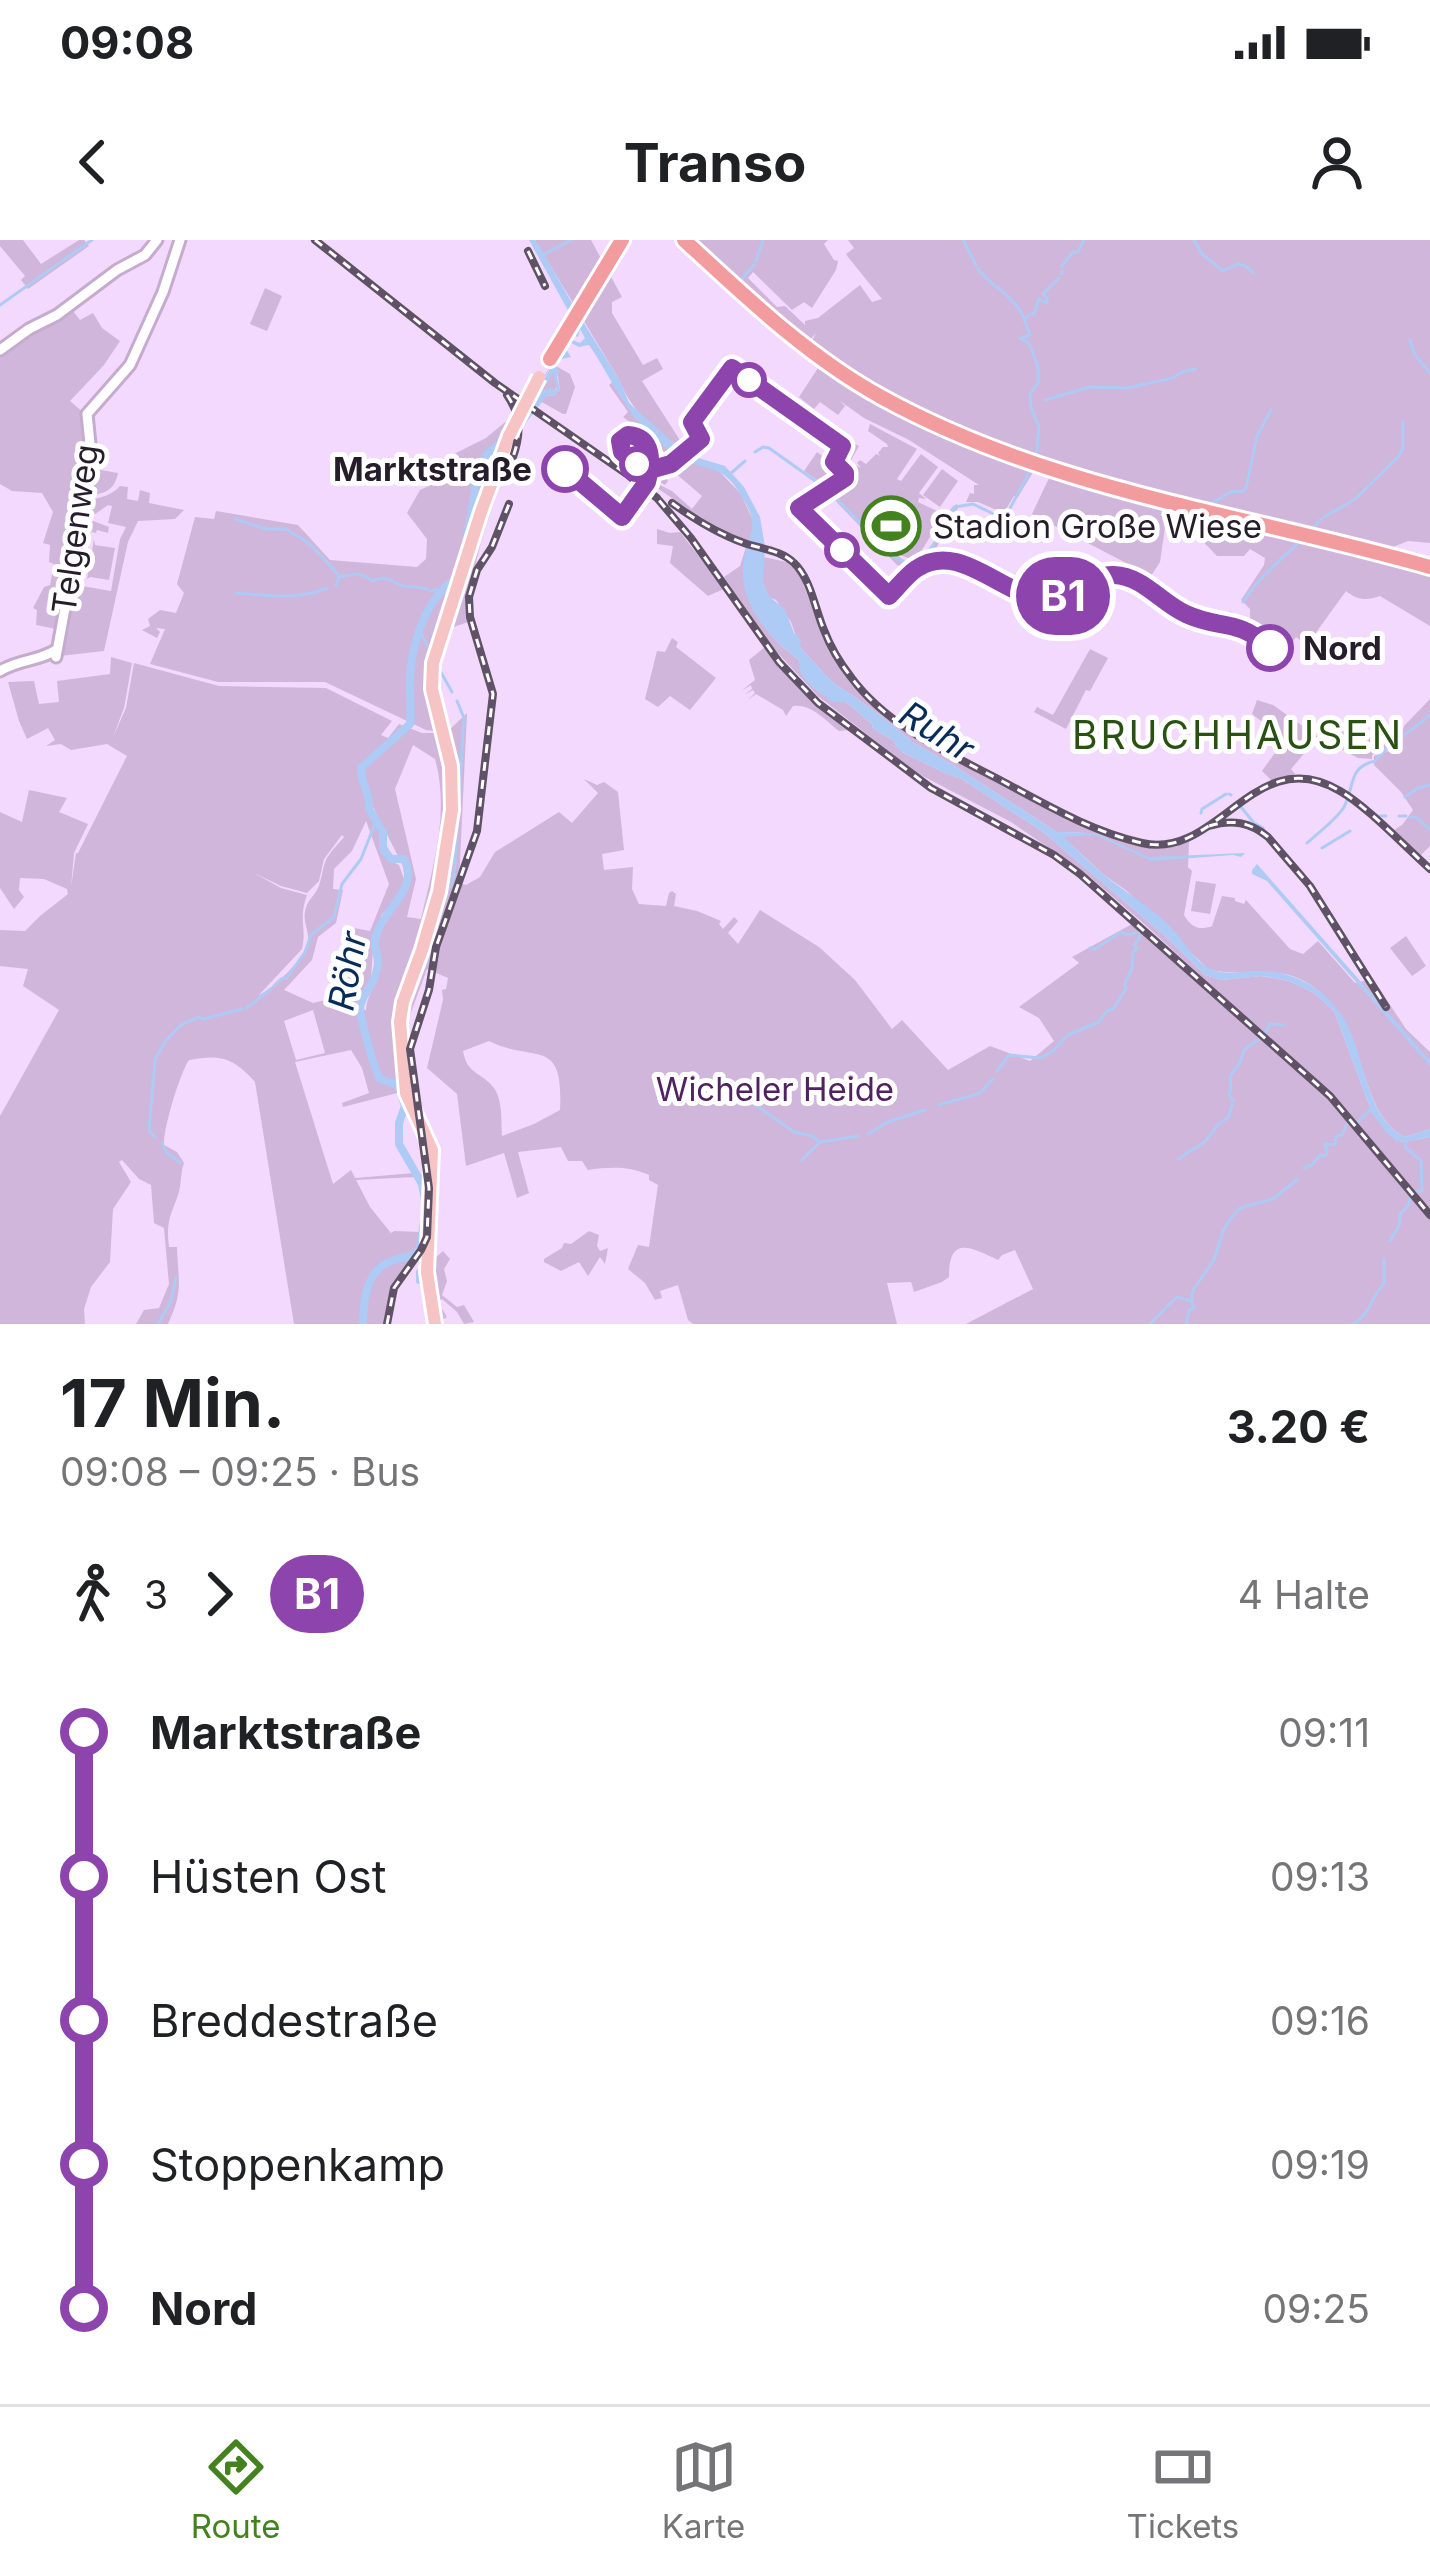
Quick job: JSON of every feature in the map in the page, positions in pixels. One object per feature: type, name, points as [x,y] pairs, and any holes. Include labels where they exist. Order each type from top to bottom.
[{"type":"highway","points":[[550,359],[621,240]]},
{"type":"highway","points":[[683,240],[794,338],[852,379],[926,420],[1060,472],[1430,565]]},
{"type":"highway","points":[[683,240],[854,376],[1002,450]]},
{"type":"highway","points":[[1320,537],[1395,548]]},
{"type":"highway","points":[[1364,545],[1430,565]]},
{"type":"main road","points":[[0,350],[145,255],[157,240]]},
{"type":"main road","name":"Telgenweg","points":[[2,670],[16,662],[56,654],[92,454],[87,414],[135,354],[180,240]]},
{"type":"main road","points":[[435,1324],[427,1275],[432,1152],[406,1093],[400,1017],[432,919],[450,834],[453,791],[432,689],[434,658],[499,460],[550,359]]},
{"type":"green space","points":[[0,240],[23,240],[41,264],[79,240],[89,246],[28,289],[21,280],[25,276]]},
{"type":"green space","points":[[535,240],[591,240],[622,297],[612,302],[612,313],[643,365],[657,358],[663,369],[642,381],[681,448],[630,401]]},
{"type":"green space","points":[[694,240],[828,240],[824,244],[838,261],[836,270],[812,308],[804,302],[792,310],[753,272],[748,278],[777,307],[785,306],[805,325],[860,285],[872,302],[882,299],[846,254],[854,248],[848,240],[1430,240],[1430,543],[1408,541],[1393,547],[1221,510],[1054,464],[973,434],[890,395],[811,343],[816,333],[810,340],[804,337]]},
{"type":"green space","points":[[265,288],[282,296],[267,331],[250,324]]},
{"type":"green space","points":[[70,307],[80,320],[93,313],[102,328],[120,341],[70,401],[85,414],[89,468],[118,473],[106,492],[83,495],[87,501],[128,487],[127,499],[138,501],[140,490],[150,493],[149,503],[184,510],[175,519],[138,521],[128,542],[104,651],[60,656],[61,630],[36,625],[33,608],[44,587],[50,585],[54,564],[49,562],[50,545],[43,543],[53,512],[42,493],[12,491],[0,484],[0,347]],"holes":[[[112,506],[108,523],[126,527],[111,591],[82,586],[91,532],[108,533],[109,527],[93,521],[90,531],[84,529],[88,519]]]},
{"type":"green space","points":[[807,352],[1034,470],[1018,497],[1001,512],[966,502],[974,494],[974,485],[979,485],[909,440],[840,401],[845,406],[838,415],[820,402],[814,409],[799,397],[818,368],[805,356]]},
{"type":"green space","points":[[556,366],[570,374],[575,387],[566,414],[531,396],[550,367],[545,377],[547,381],[553,370],[557,387],[542,392],[540,400],[560,389]]},
{"type":"green space","points":[[613,382],[635,418],[677,456],[672,461],[661,449],[658,452],[668,462],[654,467],[651,445],[639,432],[628,431],[612,440],[635,426],[623,417],[628,412],[609,385]]},
{"type":"green space","name":"Wicheler Heide","points":[[516,413],[514,446],[477,558],[471,621],[445,630],[433,683],[448,731],[467,713],[459,883],[466,885],[480,877],[495,852],[559,812],[572,823],[598,793],[584,779],[597,785],[604,782],[618,792],[624,850],[602,854],[604,870],[633,867],[632,889],[639,904],[666,906],[672,891],[674,906],[721,921],[723,929],[734,917],[738,921],[728,933],[738,944],[760,910],[819,947],[855,980],[892,1029],[902,1020],[948,1070],[990,1046],[1030,1061],[1054,1041],[1039,1018],[1019,1007],[1079,963],[1072,957],[1132,924],[1296,1070],[1309,1075],[1084,872],[1011,822],[915,772],[818,696],[773,648],[724,577],[740,566],[748,547],[744,581],[754,611],[799,660],[809,682],[822,694],[846,702],[902,752],[962,779],[1043,832],[1205,975],[1222,980],[1261,976],[1289,981],[1314,993],[1334,1011],[1372,1113],[1396,1140],[1430,1137],[1430,1324],[966,1324],[1033,1289],[1015,1250],[998,1260],[963,1248],[953,1255],[949,1277],[942,1282],[914,1292],[911,1282],[887,1283],[897,1324],[693,1324],[678,1285],[660,1291],[662,1298],[655,1300],[645,1283],[628,1269],[638,1245],[649,1247],[658,1185],[649,1175],[619,1168],[588,1170],[582,1161],[568,1161],[561,1147],[518,1152],[529,1193],[517,1198],[504,1153],[466,1166],[457,1094],[427,1068],[448,978],[427,969],[410,1015],[404,1017],[441,870],[401,998],[405,1091],[343,1107],[342,1103],[369,1093],[351,1050],[295,1062],[333,1184],[351,1170],[355,1178],[414,1173],[415,1177],[356,1180],[391,1233],[421,1232],[409,1256],[413,1260],[394,1290],[386,1324],[294,1324],[255,1082],[233,1063],[209,1058],[189,1060],[164,1137],[164,1145],[184,1163],[168,1225],[169,1247],[177,1247],[179,1286],[168,1324],[136,1324],[144,1310],[159,1308],[169,1284],[164,1228],[154,1223],[151,1185],[122,1160],[131,1182],[113,1209],[110,1262],[91,1287],[85,1324],[0,1324],[0,1116],[59,1010],[23,986],[28,969],[0,966],[0,930],[25,931],[68,894],[67,889],[44,879],[20,878],[24,897],[14,909],[0,888],[0,812],[22,822],[29,790],[67,798],[59,812],[88,824],[74,853],[71,887],[76,853],[127,756],[107,744],[71,750],[61,744],[46,746],[55,740],[48,728],[27,739],[8,682],[34,681],[39,704],[59,702],[57,681],[110,674],[111,657],[132,663],[113,737],[126,708],[134,663],[219,686],[326,688],[392,721],[381,735],[388,738],[399,724],[422,733],[448,733],[426,730],[325,682],[218,682],[150,664],[165,629],[156,628],[157,638],[142,630],[160,610],[176,613],[184,593],[177,584],[195,517],[214,519],[216,511],[298,525],[330,560],[417,567],[426,559],[427,539],[407,513],[420,490],[441,481],[450,456],[486,438]],"holes":[[[413,745],[435,759],[440,819],[421,919],[407,917],[416,879],[395,789]],[[372,805],[409,876],[379,938],[377,976],[366,1011],[358,1002],[371,978],[374,935],[382,914],[396,901],[405,882],[399,865],[388,860],[389,850],[368,811]],[[366,821],[389,884],[370,931],[354,928],[354,961],[345,969],[338,997],[313,1003],[284,990],[312,960],[318,937],[336,923],[343,890],[333,889],[334,869],[352,851]],[[342,835],[306,908],[308,937],[302,955],[259,995],[302,949],[307,895],[281,888],[254,873],[307,893],[319,881],[324,859]],[[313,1010],[325,1053],[296,1060],[284,1021]],[[489,1041],[543,1056],[557,1071],[560,1110],[502,1136],[497,1093],[463,1051]]]},
{"type":"green space","points":[[870,424],[917,449],[897,479],[901,481],[921,454],[938,467],[919,493],[926,499],[918,502],[937,511],[947,509],[922,550],[910,559],[879,538],[903,560],[919,559],[931,548],[957,504],[934,552],[939,560],[910,570],[897,565],[827,492],[830,489],[804,471],[817,452],[836,462],[848,440],[859,446],[850,462],[861,468],[860,460],[866,464],[876,454],[880,456],[883,447],[888,447],[868,431]]},
{"type":"green space","points":[[681,459],[718,470],[741,494],[754,523],[750,544],[696,515],[656,487],[656,478]],"holes":[[[674,472],[702,496],[692,509],[658,484],[665,485],[666,477]]]},
{"type":"green space","points":[[942,469],[958,481],[940,507],[923,495]]},
{"type":"green space","points":[[1050,476],[1168,507],[1160,562],[1151,576],[1032,514]]},
{"type":"green space","points":[[1225,524],[1430,572],[1430,626],[1380,596],[1362,599],[1346,591],[1307,645],[1296,637],[1287,652],[1280,654],[1261,638],[1250,609],[1241,600],[1265,558],[1250,549],[1244,556],[1217,556],[1192,530]]},
{"type":"green space","points":[[657,529],[680,532],[724,589],[708,596],[670,563],[673,546],[657,544]]},
{"type":"green space","points":[[94,539],[95,545],[115,548],[109,580],[87,579]]},
{"type":"green space","points":[[763,557],[787,562],[799,574],[841,665],[858,687],[908,730],[1085,827],[1153,847],[1189,841],[1192,871],[1184,915],[1196,927],[1212,926],[1222,896],[1244,904],[1246,900],[1290,949],[1303,954],[1318,941],[1355,983],[1373,979],[1406,1029],[1430,1052],[1430,1129],[1405,1137],[1389,1124],[1377,1107],[1351,1037],[1323,995],[1289,975],[1208,969],[1062,836],[1087,833],[1057,832],[914,743],[831,681],[800,647],[791,622],[769,597],[763,583]]},
{"type":"green space","points":[[672,638],[678,642],[676,647],[716,678],[690,710],[670,696],[658,707],[645,699],[657,651],[665,652]]},
{"type":"green space","points":[[765,647],[808,697],[849,730],[839,731],[806,707],[793,706],[786,716],[756,694],[748,700],[755,693],[744,695],[751,685],[741,691],[755,680],[749,660]]},
{"type":"green space","points":[[1090,649],[1108,658],[1066,729],[1034,712],[1037,707],[1053,715]]},
{"type":"green space","points":[[1430,699],[1430,846],[1419,857],[1391,832],[1413,810],[1374,765],[1374,756],[1398,748],[1393,736],[1394,744],[1372,755],[1372,759],[1358,758],[1323,739],[1335,723],[1362,736],[1389,730],[1401,735]]},
{"type":"green space","points":[[1257,700],[1273,705],[1318,737],[1291,769],[1292,777],[1272,781],[1262,771],[1285,739],[1252,714]]},
{"type":"green space","points":[[1196,881],[1216,884],[1210,914],[1191,911]]},
{"type":"green space","points":[[1406,936],[1426,966],[1412,976],[1390,948]]},
{"type":"green space","points":[[589,1231],[599,1235],[600,1251],[608,1248],[605,1264],[600,1257],[588,1276],[579,1262],[561,1271],[544,1262],[564,1243],[571,1244]]},
{"type":"green space","points":[[443,1251],[450,1259],[444,1269],[447,1281],[442,1295],[457,1307],[464,1305],[474,1322],[464,1324],[442,1299],[438,1302],[447,1317],[438,1324],[434,1273],[428,1273],[431,1262]]},
{"type":"water","points":[[529,240],[540,247],[629,403],[678,447],[725,466],[744,487],[760,517],[765,547],[763,583],[785,610],[800,647],[831,681],[914,743],[1057,832],[1096,833],[1148,857],[1245,853],[1241,857],[1151,861],[1095,835],[1064,837],[1169,925],[1205,966],[1225,972],[1282,974],[1322,993],[1347,1024],[1380,1113],[1405,1137],[1430,1129],[1430,1137],[1396,1141],[1385,1131],[1372,1113],[1334,1011],[1314,993],[1289,981],[1262,976],[1222,980],[1205,975],[1043,832],[962,779],[902,752],[846,702],[832,702],[808,683],[799,660],[765,628],[750,603],[743,575],[752,523],[728,478],[667,449],[626,405],[589,345],[568,345],[571,357],[556,367],[560,389],[554,396],[537,399],[539,393],[557,388],[553,373],[542,385],[570,339],[580,343],[585,338],[580,329],[578,337],[573,335],[575,323]]},
{"type":"water","points":[[1257,864],[1430,1060],[1430,1066],[1267,881],[1252,874]]},
{"type":"waterway","points":[[0,305],[92,240]]},
{"type":"waterway","points":[[541,256],[571,240]]},
{"type":"waterway","points":[[756,261],[763,240]]},
{"type":"waterway","points":[[963,240],[976,265]]},
{"type":"waterway","points":[[1062,266],[1084,240]]},
{"type":"waterway","points":[[1194,240],[1202,254],[1223,271],[1238,264],[1253,273]]},
{"type":"waterway","points":[[740,281],[754,265]]},
{"type":"waterway","points":[[978,269],[1024,319]]},
{"type":"waterway","points":[[1031,314],[1039,299],[1047,303],[1043,294],[1059,278]]},
{"type":"waterway","points":[[1028,316],[1024,319],[1030,335],[1020,339],[1029,343],[1038,367],[1038,383],[1030,394],[1039,427],[1036,459]]},
{"type":"waterway","points":[[1410,340],[1430,373]]},
{"type":"waterway","points":[[1045,400],[1090,387],[1127,388],[1196,369]]},
{"type":"waterway","name":"Röhr","points":[[520,424],[543,394]]},
{"type":"waterway","points":[[1209,505],[1246,488],[1257,436],[1271,410]]},
{"type":"waterway","points":[[1324,517],[1354,500],[1399,456],[1403,422]]},
{"type":"waterway","name":"Röhr","points":[[465,550],[479,467],[505,439]]},
{"type":"waterway","points":[[755,452],[769,448],[828,490],[893,557],[910,564],[931,547],[955,507],[973,504],[1000,517],[1007,514],[1032,467]]},
{"type":"waterway","points":[[729,475],[745,461]]},
{"type":"waterway","points":[[235,519],[295,535]]},
{"type":"waterway","points":[[1311,531],[1321,519]]},
{"type":"waterway","points":[[297,536],[338,574]]},
{"type":"waterway","points":[[1243,602],[1299,542]]},
{"type":"waterway","points":[[936,565],[1046,604]]},
{"type":"waterway","points":[[336,585],[339,577],[356,574],[429,590]]},
{"type":"waterway","name":"Röhr","points":[[425,1200],[422,1184],[399,1144],[405,1106],[398,1085],[380,1079],[360,1012],[377,971],[376,935],[404,889],[408,870],[404,859],[391,859],[383,849],[383,832],[369,809],[361,768],[410,724],[410,676],[418,633],[439,594],[461,576]]},
{"type":"waterway","points":[[236,593],[293,596],[327,588]]},
{"type":"waterway","points":[[432,591],[440,593]]},
{"type":"waterway","points":[[1207,617],[1209,613],[1231,613]]},
{"type":"waterway","points":[[420,631],[431,653]]},
{"type":"waterway","points":[[438,667],[452,692]]},
{"type":"waterway","points":[[441,904],[454,876],[464,718],[457,701]]},
{"type":"waterway","points":[[1377,759],[1430,715]]},
{"type":"waterway","points":[[1307,843],[1344,807],[1360,768],[1375,761]]},
{"type":"waterway","points":[[1405,797],[1430,785]]},
{"type":"waterway","points":[[1201,813],[1226,794]]},
{"type":"waterway","points":[[1241,807],[1263,828]]},
{"type":"waterway","points":[[1380,816],[1386,816]]},
{"type":"waterway","points":[[1399,816],[1406,816]]},
{"type":"waterway","points":[[1410,817],[1416,817]]},
{"type":"waterway","points":[[1418,819],[1430,830]]},
{"type":"waterway","points":[[274,986],[287,978],[311,935],[334,917],[342,884],[361,859],[376,821]]},
{"type":"waterway","points":[[1322,848],[1350,831]]},
{"type":"waterway","points":[[997,1071],[1009,1055],[1040,1058],[1113,1009],[1126,989],[1139,928]]},
{"type":"waterway","points":[[416,983],[434,930]]},
{"type":"waterway","points":[[1090,948],[1121,932],[1135,933]]},
{"type":"waterway","points":[[247,1008],[271,989]]},
{"type":"waterway","points":[[155,1137],[149,1131],[155,1059],[166,1040],[182,1024],[199,1017],[242,1009]]},
{"type":"waterway","points":[[1264,1034],[1270,1024],[1284,1025]]},
{"type":"waterway","points":[[394,1027],[398,1085]]},
{"type":"waterway","points":[[1233,1101],[1230,1076],[1244,1050],[1258,1040]]},
{"type":"waterway","points":[[939,1105],[980,1093],[993,1079]]},
{"type":"waterway","points":[[732,1101],[750,1101],[794,1132],[820,1142]]},
{"type":"waterway","points":[[1179,1159],[1206,1141],[1228,1118],[1232,1105]]},
{"type":"waterway","points":[[1358,1122],[1372,1108]]},
{"type":"waterway","points":[[868,1134],[925,1110]]},
{"type":"waterway","points":[[1304,1168],[1325,1156],[1325,1144],[1335,1145],[1348,1121],[1355,1125]]},
{"type":"waterway","points":[[802,1160],[820,1142],[858,1136]]},
{"type":"waterway","points":[[1407,1140],[1405,1147],[1421,1161],[1422,1191],[1416,1191]]},
{"type":"waterway","points":[[162,1143],[181,1163]]},
{"type":"waterway","points":[[1150,1324],[1177,1297],[1191,1301],[1193,1290],[1214,1260],[1223,1231],[1240,1208],[1273,1199],[1298,1179]]},
{"type":"waterway","points":[[1390,1241],[1411,1196]]},
{"type":"waterway","name":"Röhr","points":[[363,1324],[365,1298],[374,1274],[387,1263],[417,1252],[423,1227]]},
{"type":"waterway","points":[[421,1243],[421,1263]]},
{"type":"waterway","points":[[1353,1324],[1384,1284],[1384,1259]]},
{"type":"waterway","points":[[419,1272],[419,1281]]},
{"type":"waterway","points":[[158,1324],[171,1301],[176,1277]]},
{"type":"waterway","points":[[1186,1324],[1192,1302]]},
{"type":"railway","points":[[315,240],[495,383],[657,498],[779,662],[818,703],[931,788],[1080,874],[1330,1096],[1430,1215]]},
{"type":"railway","points":[[528,251],[545,286]]},
{"type":"railway","points":[[507,395],[518,426],[512,460]]},
{"type":"railway","points":[[672,503],[725,535],[794,563],[809,586],[836,654],[882,710],[939,748],[1069,816],[1123,838],[1169,844],[1193,835],[1260,790],[1284,780],[1310,779],[1351,798],[1430,869]]},
{"type":"railway","points":[[387,1324],[394,1288],[427,1237],[429,1188],[410,1049],[429,990],[436,947],[477,831],[493,694],[470,617],[469,597],[509,504]]},
{"type":"railway","points":[[1209,826],[1240,823],[1268,837],[1310,886],[1386,1007]]},
{"type":"bus line","name":"B1","points":[[565,469],[622,517],[647,482],[650,472],[650,470],[651,466],[651,458],[638,436],[628,435],[620,441],[622,452],[640,466],[645,468],[648,468],[650,469],[651,469],[653,469],[671,464],[701,439],[692,422],[732,368],[842,446],[834,462],[845,478],[799,508],[889,596],[915,570],[940,561],[972,568],[1024,594],[1045,599],[1068,595],[1100,577],[1119,575],[1139,582],[1191,616],[1242,628],[1270,648]]},
{"type":"place","name":"Marktstraße","points":[[565,469]]},
{"type":"place","name":"Stadion Große Wiese","points":[[891,526]]},
{"type":"place","name":"Nord","points":[[1270,648]]},
{"type":"district","name":"BRUCHHAUSEN","points":[[1238,734]]},
{"type":"water label","name":"Ruhr","points":[[937,731]]}]
